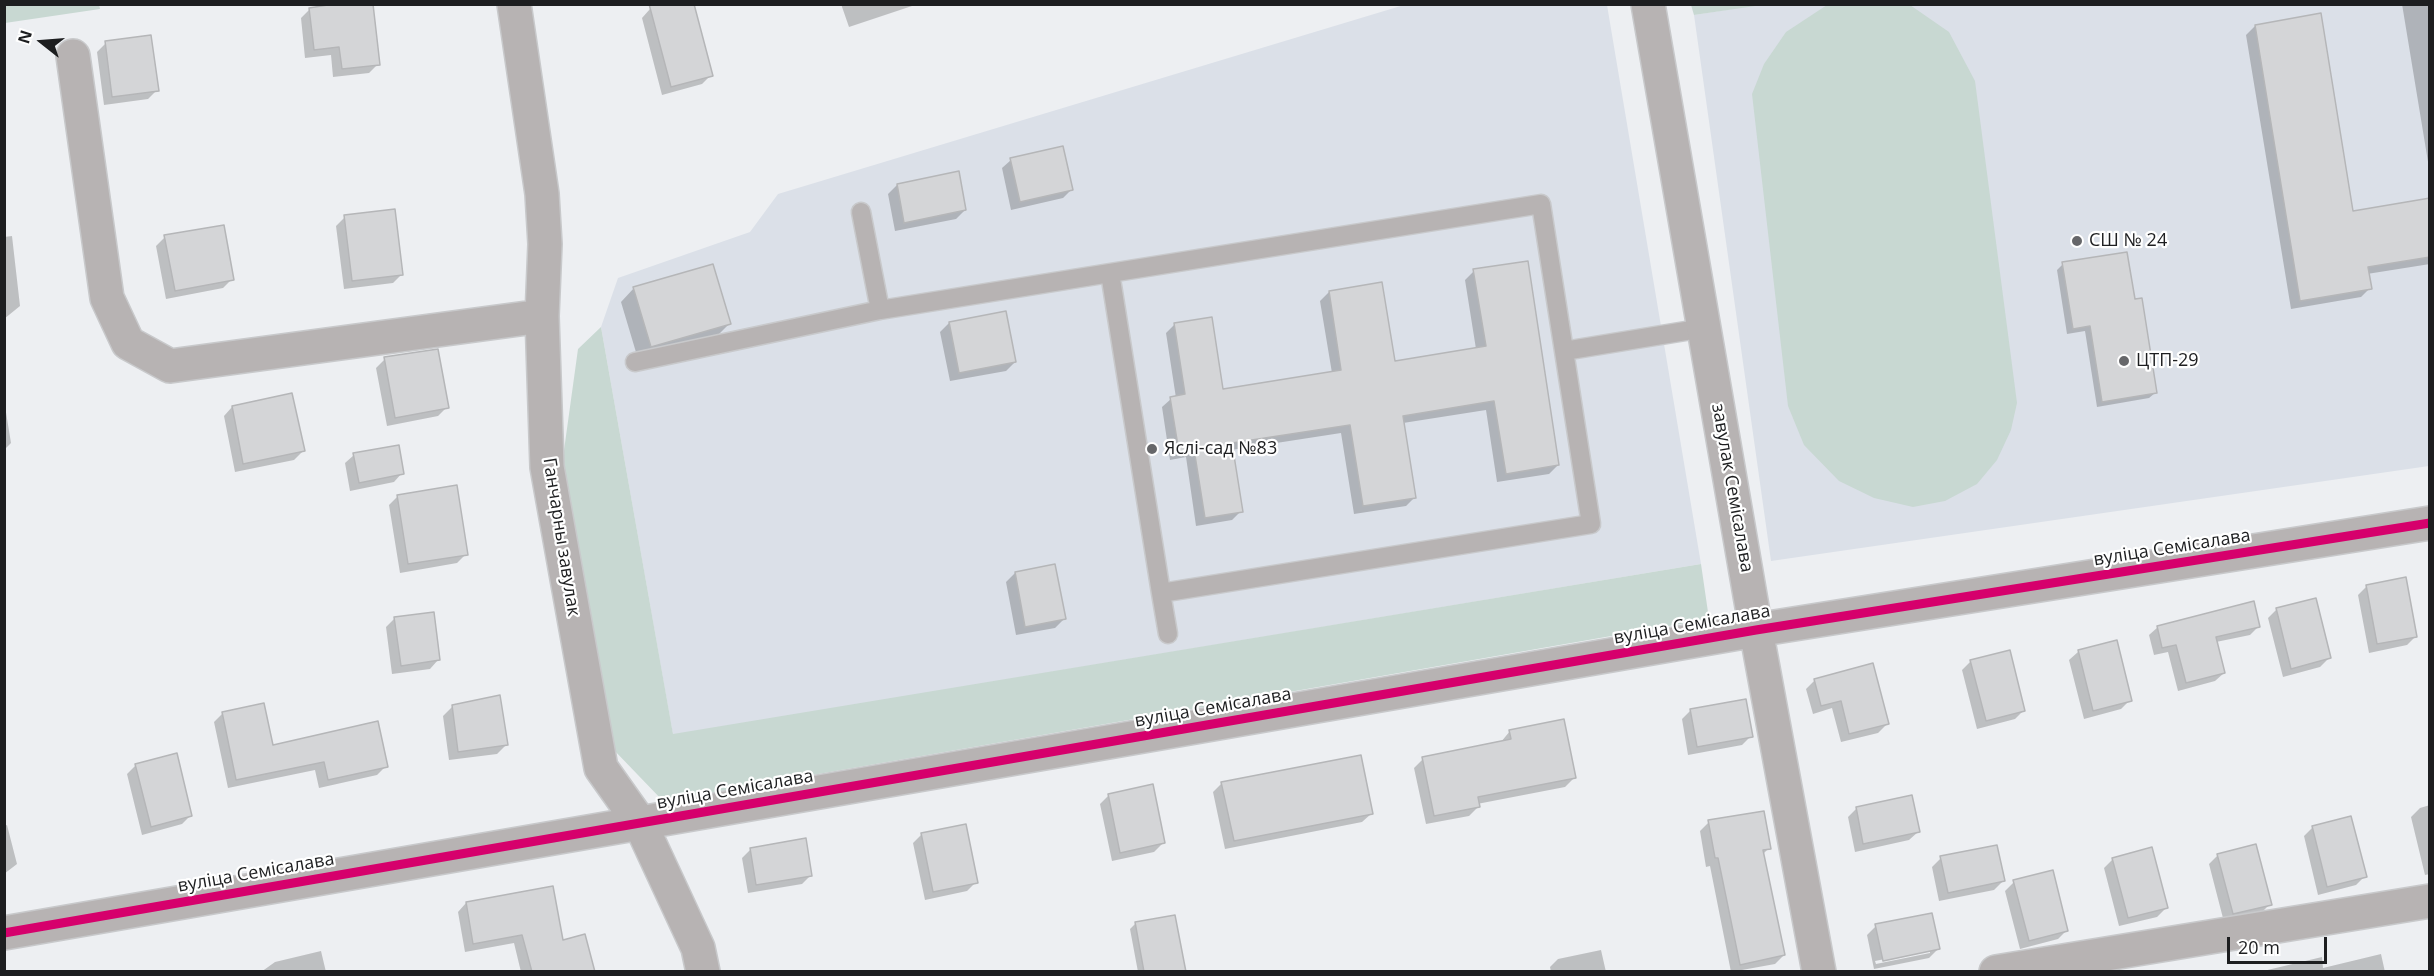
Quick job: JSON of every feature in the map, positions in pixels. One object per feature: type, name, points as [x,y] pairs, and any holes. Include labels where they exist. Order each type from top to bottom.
[{"type":"street","name":"Ганчарны завулак","points":[[514,4],[542,194],[544,244],[542,316],[547,467],[601,768],[640,824],[698,948],[703,972]]},
{"type":"street","name":"завулак Семісалава","points":[[1648,4],[1756,630],[1819,972]]},
{"type":"street","points":[[73,56],[107,298],[128,343],[170,366],[542,316]]},
{"type":"street","name":"вуліца Семісалава","points":[[4,933],[1756,630],[2430,523]]},
{"type":"street","points":[[1996,972],[2430,901]]},
{"type":"lane","points":[[636,362],[880,310],[1540,204],[1592,524],[1161,593]]},
{"type":"lane","points":[[861,212],[880,310]]},
{"type":"lane","points":[[1110,273],[1168,634]]},
{"type":"lane","points":[[1564,351],[1704,328]]},
{"type":"shaded area","points":[[5,4],[99,4],[100,9],[5,23]]},
{"type":"shaded area","points":[[1691,4],[1762,5],[1694,15]]},
{"type":"shaded area","name":"СШ № 24","points":[[1762,4],[2429,5],[2429,466],[1771,561],[1694,15]]},
{"type":"shaded area","name":"Яслі-сад №83","points":[[1404,5],[1607,5],[1701,564],[673,735],[601,327],[618,278],[750,232],[778,194]]},
{"type":"shaded area","points":[[1827,5],[1910,5],[1949,32],[1975,81],[2017,403],[2011,430],[1997,460],[1977,484],[1945,501],[1913,507],[1874,498],[1839,481],[1804,445],[1788,406],[1752,94],[1764,64],[1786,32]]},
{"type":"shaded area","points":[[601,327],[673,734],[1701,564],[1709,619],[663,801],[612,748],[561,472],[578,349]]},
{"type":"building","points":[[334,4],[373,4],[380,65],[342,69],[339,47],[314,50],[309,8]]},
{"type":"building","points":[[649,4],[694,4],[713,76],[671,87]]},
{"type":"building","points":[[2321,13],[2353,211],[2430,198],[2430,257],[2368,267],[2372,289],[2300,301],[2255,25]]},
{"type":"building","points":[[151,35],[159,91],[112,97],[105,41]]},
{"type":"building","points":[[1063,146],[1073,190],[1020,202],[1010,158]]},
{"type":"building","points":[[959,171],[966,210],[904,223],[897,184]]},
{"type":"building","points":[[395,209],[403,275],[352,281],[344,215]]},
{"type":"building","points":[[224,225],[234,280],[175,291],[164,235]]},
{"type":"building","name":"ЦТП-29","points":[[2127,252],[2135,299],[2142,298],[2157,393],[2102,402],[2090,326],[2073,329],[2062,262]]},
{"type":"building","points":[[1528,261],[1559,465],[1506,474],[1494,401],[1403,416],[1416,498],[1363,506],[1350,425],[1232,443],[1243,512],[1205,518],[1194,449],[1179,452],[1170,397],[1185,394],[1174,323],[1212,317],[1223,389],[1341,370],[1329,291],[1382,282],[1395,361],[1486,346],[1473,269]]},
{"type":"building","points":[[713,264],[731,324],[651,347],[633,287]]},
{"type":"building","points":[[1006,311],[1016,362],[959,373],[949,322]]},
{"type":"building","points":[[438,349],[449,408],[395,418],[384,357]]},
{"type":"building","points":[[292,393],[305,451],[243,464],[232,406]]},
{"type":"building","points":[[399,445],[404,474],[359,483],[353,453]]},
{"type":"building","points":[[457,485],[468,555],[408,564],[397,495]]},
{"type":"building","points":[[1055,564],[1066,619],[1025,627],[1015,572]]},
{"type":"building","points":[[2406,577],[2417,637],[2377,644],[2366,585]]},
{"type":"building","points":[[2316,598],[2331,658],[2291,669],[2276,608]]},
{"type":"building","points":[[2254,601],[2260,627],[2216,637],[2225,673],[2186,683],[2176,645],[2162,648],[2157,626]]},
{"type":"building","points":[[434,612],[440,660],[401,666],[394,617]]},
{"type":"building","points":[[2117,640],[2132,701],[2093,711],[2078,650]]},
{"type":"building","points":[[2010,650],[2025,711],[1986,721],[1970,660]]},
{"type":"building","points":[[1873,663],[1889,724],[1849,734],[1841,701],[1821,706],[1814,679]]},
{"type":"building","points":[[500,695],[508,745],[458,752],[452,705]]},
{"type":"building","points":[[1746,699],[1753,737],[1697,747],[1690,709]]},
{"type":"building","points":[[264,703],[273,745],[378,721],[388,767],[328,780],[324,762],[236,780],[222,712]]},
{"type":"building","points":[[1564,719],[1576,778],[1478,797],[1480,807],[1434,816],[1422,757],[1511,739],[1509,730]]},
{"type":"building","points":[[177,753],[192,816],[151,827],[135,764]]},
{"type":"building","points":[[1361,755],[1373,814],[1234,841],[1221,782]]},
{"type":"building","points":[[1153,784],[1165,843],[1120,853],[1108,794]]},
{"type":"building","points":[[1912,795],[1920,832],[1863,844],[1856,807]]},
{"type":"building","points":[[1764,811],[1771,849],[1763,850],[1785,955],[1740,965],[1708,820]]},
{"type":"building","points":[[2351,816],[2367,877],[2327,887],[2312,826]]},
{"type":"building","points":[[966,824],[978,883],[933,892],[921,833]]},
{"type":"building","points":[[806,838],[812,876],[756,885],[750,848]]},
{"type":"building","points":[[2256,844],[2272,905],[2233,914],[2217,854]]},
{"type":"building","points":[[1997,845],[2005,881],[1948,893],[1940,856]]},
{"type":"building","points":[[2152,847],[2168,908],[2128,918],[2112,858]]},
{"type":"building","points":[[2053,870],[2068,931],[2029,941],[2013,880]]},
{"type":"building","points":[[553,886],[563,940],[585,934],[595,972],[532,972],[522,935],[473,944],[466,902]]},
{"type":"building","points":[[1932,913],[1940,949],[1883,961],[1875,924]]},
{"type":"building","points":[[1175,915],[1186,972],[1144,972],[1135,922]]},
{"type":"cycle path","points":[[4,933],[1756,630],[2430,523]]},
{"type":"place","name":"СШ № 24","points":[[2077,241]]},
{"type":"place","name":"ЦТП-29","points":[[2124,361]]},
{"type":"place","name":"Яслі-сад №83","points":[[1152,449]]}]
